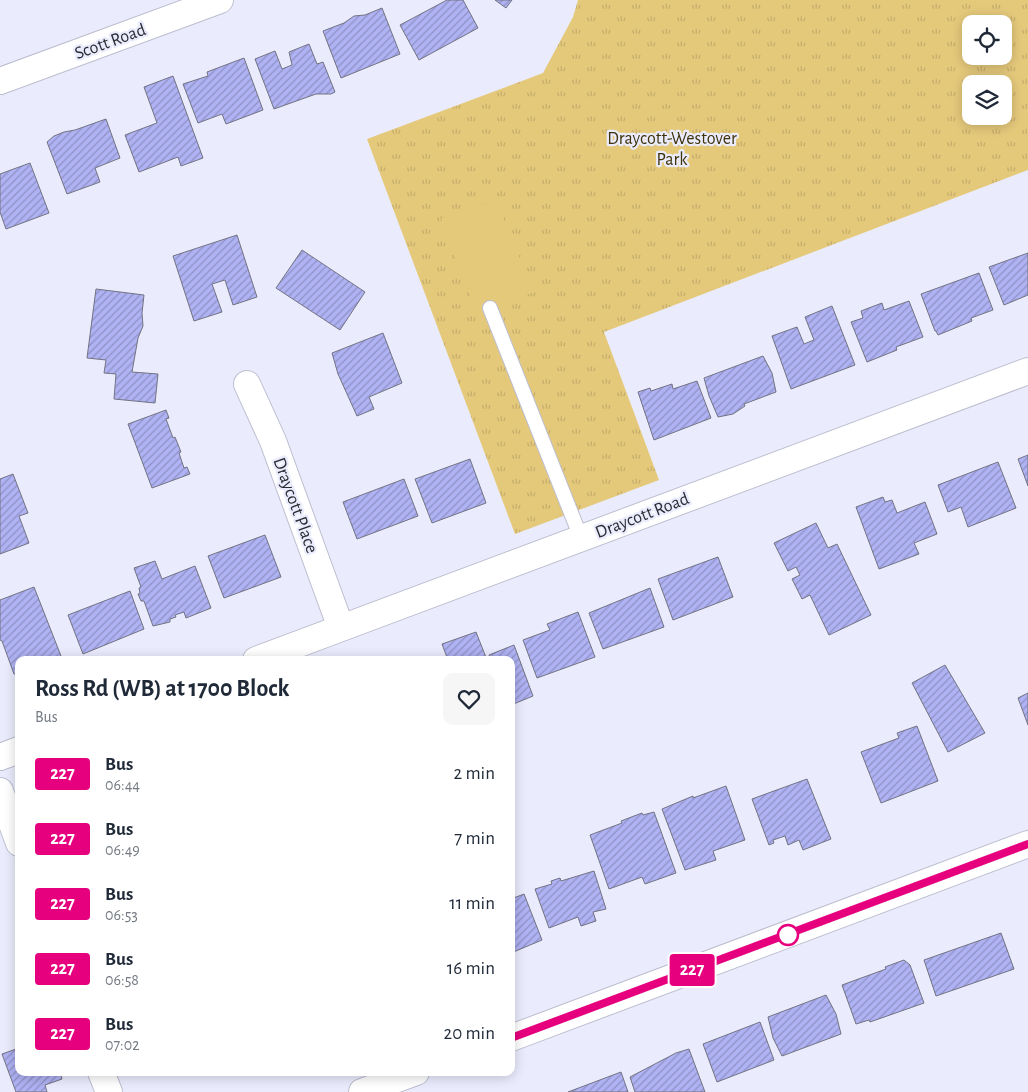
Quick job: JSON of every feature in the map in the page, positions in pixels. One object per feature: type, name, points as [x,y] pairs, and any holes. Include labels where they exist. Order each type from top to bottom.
[{"type":"street","name":"Scott Road","points":[[0,81],[220,0]]},
{"type":"street","name":"Draycott Road","points":[[267,656],[1028,370]]},
{"type":"street","name":"Draycott Place","points":[[247,384],[273,442],[341,628]]},
{"type":"street","points":[[0,757],[15,751]]},
{"type":"street","points":[[0,791],[15,832]]},
{"type":"street","points":[[515,1036],[1028,844]]},
{"type":"street","points":[[103,1076],[108,1092]]},
{"type":"street","points":[[362,1092],[405,1076]]},
{"type":"lane","points":[[490,308],[581,538]]},
{"type":"green space","name":"Draycott-Westover Park","points":[[578,0],[1028,0],[1028,170],[604,332],[659,480],[515,534],[367,139],[543,73],[573,17]]},
{"type":"green space","points":[[496,201],[534,292],[477,314],[441,219]]},
{"type":"building","points":[[447,0],[463,0],[478,28],[419,60],[400,25]]},
{"type":"building","points":[[495,0],[512,0],[506,8]]},
{"type":"building","points":[[382,8],[400,54],[341,78],[323,31],[344,23],[354,16],[365,15]]},
{"type":"building","points":[[309,44],[317,64],[323,62],[335,92],[331,94],[316,94],[274,109],[255,59],[275,51],[282,69],[292,65],[289,52]]},
{"type":"building","points":[[244,58],[263,110],[226,124],[222,114],[198,123],[183,84],[208,76],[207,72]]},
{"type":"building","points":[[173,76],[203,158],[181,166],[178,157],[139,172],[125,135],[157,123],[144,87]]},
{"type":"building","points":[[106,119],[120,158],[95,168],[100,182],[67,194],[47,142],[54,136],[64,132]]},
{"type":"building","points":[[30,163],[49,213],[6,229],[0,212],[0,174]]},
{"type":"building","points":[[237,235],[257,297],[233,305],[225,280],[212,284],[222,312],[194,321],[173,256]]},
{"type":"building","points":[[302,250],[365,292],[340,330],[276,288]]},
{"type":"building","points":[[1028,253],[1028,295],[1004,305],[989,267]]},
{"type":"building","points":[[979,273],[993,310],[971,318],[972,321],[938,335],[921,294]]},
{"type":"building","points":[[96,289],[144,295],[143,326],[138,338],[132,372],[158,374],[155,403],[114,399],[116,374],[104,373],[106,360],[87,358]]},
{"type":"building","points":[[909,301],[923,337],[896,347],[897,350],[867,362],[851,322],[863,318],[861,311],[882,303],[884,310]]},
{"type":"building","points":[[832,306],[855,365],[791,389],[772,336],[797,327],[804,344],[814,340],[805,317]]},
{"type":"building","points":[[383,333],[402,383],[369,397],[374,409],[357,416],[338,374],[332,353]]},
{"type":"building","points":[[763,356],[772,373],[776,392],[744,404],[745,406],[733,414],[718,417],[704,378]]},
{"type":"building","points":[[697,381],[711,418],[654,440],[638,392],[650,388],[651,391],[672,384],[673,389]]},
{"type":"building","points":[[166,410],[169,418],[166,419],[181,452],[179,453],[184,468],[187,467],[190,474],[152,488],[128,424]]},
{"type":"building","points":[[1028,455],[1028,486],[1018,459]]},
{"type":"building","points":[[470,459],[486,503],[432,523],[415,479]]},
{"type":"building","points":[[998,462],[1016,508],[968,527],[961,507],[948,512],[938,485]]},
{"type":"building","points":[[13,474],[28,513],[19,516],[29,543],[0,554],[0,479]]},
{"type":"building","points":[[404,479],[418,516],[357,539],[343,502]]},
{"type":"building","points":[[883,497],[885,502],[892,500],[897,513],[925,502],[937,534],[914,543],[919,554],[879,569],[856,507]]},
{"type":"building","points":[[816,523],[828,548],[837,544],[871,615],[829,635],[810,595],[802,599],[792,579],[800,575],[796,567],[788,571],[774,543]]},
{"type":"building","points":[[265,535],[281,577],[224,598],[208,556]]},
{"type":"building","points":[[718,557],[733,597],[673,620],[658,579]]},
{"type":"building","points":[[155,561],[162,579],[195,566],[211,608],[186,618],[184,612],[175,615],[176,617],[170,619],[170,622],[153,626],[144,601],[141,601],[138,594],[141,587],[134,568]]},
{"type":"building","points":[[34,587],[61,656],[15,656],[14,674],[0,640],[0,600]]},
{"type":"building","points":[[650,588],[664,627],[603,649],[589,613]]},
{"type":"building","points":[[130,591],[144,629],[83,654],[68,615]]},
{"type":"building","points":[[578,612],[595,657],[537,678],[523,640],[550,630],[547,624]]},
{"type":"building","points":[[476,632],[485,656],[446,656],[442,644]]},
{"type":"building","points":[[514,645],[533,696],[515,703],[515,656],[489,655]]},
{"type":"building","points":[[945,665],[985,733],[948,752],[912,683]]},
{"type":"building","points":[[1028,693],[1028,725],[1018,698]]},
{"type":"building","points":[[917,726],[938,781],[881,803],[861,752],[899,738],[897,733]]},
{"type":"building","points":[[807,779],[831,839],[803,850],[799,840],[788,845],[785,836],[773,840],[774,843],[769,845],[752,799]]},
{"type":"building","points":[[726,786],[745,840],[713,851],[716,860],[685,870],[662,809],[693,796],[693,798]]},
{"type":"building","points":[[654,812],[676,873],[645,884],[642,877],[609,889],[590,835],[642,813],[643,815]]},
{"type":"building","points":[[594,871],[606,909],[593,912],[596,921],[581,926],[578,917],[549,928],[535,889],[552,884],[551,881],[560,878],[561,881]]},
{"type":"building","points":[[524,894],[542,940],[515,951],[515,897]]},
{"type":"building","points":[[1001,933],[1014,969],[936,996],[924,960]]},
{"type":"building","points":[[904,960],[910,965],[924,1003],[870,1022],[869,1020],[856,1024],[842,985],[886,969],[885,967]]},
{"type":"building","points":[[826,995],[836,1014],[841,1034],[782,1056],[773,1038],[768,1017]]},
{"type":"building","points":[[760,1022],[774,1060],[717,1082],[703,1044]]},
{"type":"building","points":[[15,1049],[15,1076],[61,1076],[62,1079],[45,1085],[47,1092],[16,1092],[2,1054]]},
{"type":"building","points":[[689,1049],[705,1092],[635,1092],[630,1077],[676,1053]]},
{"type":"building","points":[[621,1072],[628,1092],[568,1092]]},
{"type":"bus line","name":"227","points":[[515,1037],[1028,844]]}]
